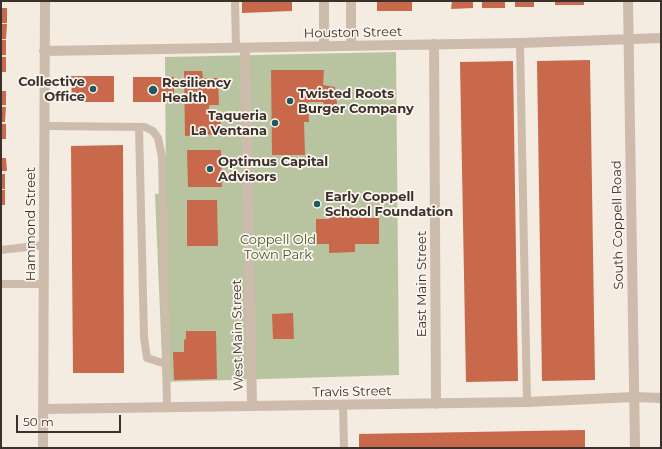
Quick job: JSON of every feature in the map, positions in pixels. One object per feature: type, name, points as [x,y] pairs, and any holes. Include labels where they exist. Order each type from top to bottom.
[{"type":"street","name":"Hammond Street","points":[[43,448],[45,1]]},
{"type":"street","points":[[324,1],[324,46]]},
{"type":"street","points":[[351,1],[351,46]]},
{"type":"street","name":"South Coppell Road","points":[[628,1],[635,448]]},
{"type":"street","name":"Houston Street","points":[[44,51],[520,43],[661,38]]},
{"type":"street","name":"East Main Street","points":[[434,44],[436,404]]},
{"type":"street","name":"West Main Street","points":[[240,48],[252,406]]},
{"type":"street","name":"Travis Street","points":[[43,409],[436,404],[661,398]]},
{"type":"lane","points":[[235,1],[240,48]]},
{"type":"lane","points":[[520,43],[527,402]]},
{"type":"lane","points":[[44,126],[145,127],[153,131],[158,138],[162,157],[167,408]]},
{"type":"lane","points":[[139,127],[144,337],[147,358],[166,364]]},
{"type":"lane","points":[[1,250],[44,245]]},
{"type":"lane","points":[[1,284],[44,284]]},
{"type":"lane","points":[[343,405],[344,448]]},
{"type":"green space","name":"Coppell Old Town Park","points":[[396,52],[399,375],[163,382],[155,194],[166,193],[165,57]]},
{"type":"building","points":[[242,1],[292,1],[292,11],[242,13]]},
{"type":"building","points":[[377,1],[412,1],[412,11],[377,11]]},
{"type":"building","points":[[452,1],[473,1],[473,8],[451,9]]},
{"type":"building","points":[[482,1],[505,1],[505,8],[482,8]]},
{"type":"building","points":[[515,1],[534,1],[534,7],[515,7]]},
{"type":"building","points":[[555,1],[584,1],[584,5],[555,5]]},
{"type":"building","points":[[1,8],[7,8],[7,23],[1,23]]},
{"type":"building","points":[[1,24],[7,24],[6,39],[1,39]]},
{"type":"building","points":[[1,40],[6,40],[6,55],[1,55]]},
{"type":"building","points":[[1,57],[6,57],[6,72],[1,72]]},
{"type":"building","points":[[590,60],[595,380],[542,381],[537,61]]},
{"type":"building","points":[[513,61],[518,381],[466,382],[460,62]]},
{"type":"building","points":[[271,70],[324,70],[323,85],[335,87],[337,104],[333,104],[334,107],[325,108],[323,102],[308,102],[309,122],[304,122],[305,155],[272,155]]},
{"type":"building","points":[[184,71],[202,71],[203,78],[218,78],[219,105],[209,105],[209,112],[221,112],[221,134],[185,136]]},
{"type":"building","name":"Collective Office","points":[[71,76],[114,76],[114,102],[72,102]]},
{"type":"building","points":[[133,77],[174,77],[174,102],[133,102]]},
{"type":"building","points":[[1,91],[6,91],[6,105],[1,105]]},
{"type":"building","points":[[1,107],[6,107],[5,122],[1,122]]},
{"type":"building","points":[[1,124],[6,124],[6,139],[1,139]]},
{"type":"building","points":[[123,145],[124,373],[73,373],[71,146]]},
{"type":"building","points":[[187,150],[221,150],[222,187],[188,187]]},
{"type":"building","points":[[1,158],[6,158],[7,171],[1,171]]},
{"type":"building","points":[[1,174],[5,174],[5,189],[1,189]]},
{"type":"building","points":[[1,190],[5,190],[5,205],[1,205]]},
{"type":"building","points":[[187,200],[217,200],[218,246],[187,246]]},
{"type":"building","points":[[354,210],[354,218],[379,218],[379,244],[355,244],[355,252],[329,253],[329,244],[316,244],[316,219],[329,219],[329,211]]},
{"type":"building","points":[[293,313],[294,339],[273,339],[272,314]]},
{"type":"building","points":[[186,331],[216,331],[217,379],[174,380],[173,352],[184,352]]},
{"type":"building","points":[[585,430],[585,448],[359,448],[359,434]]},
{"type":"place","name":"Collective Office","points":[[93,89]]},
{"type":"place","name":"Resiliency Health","points":[[153,90]]},
{"type":"place","name":"Twisted Roots Burger Company","points":[[290,101]]},
{"type":"place","name":"Taqueria La Ventana","points":[[275,123]]},
{"type":"place","name":"Optimus Capital Advisors","points":[[210,169]]},
{"type":"place","name":"Early Coppell School Foundation","points":[[317,204]]}]
